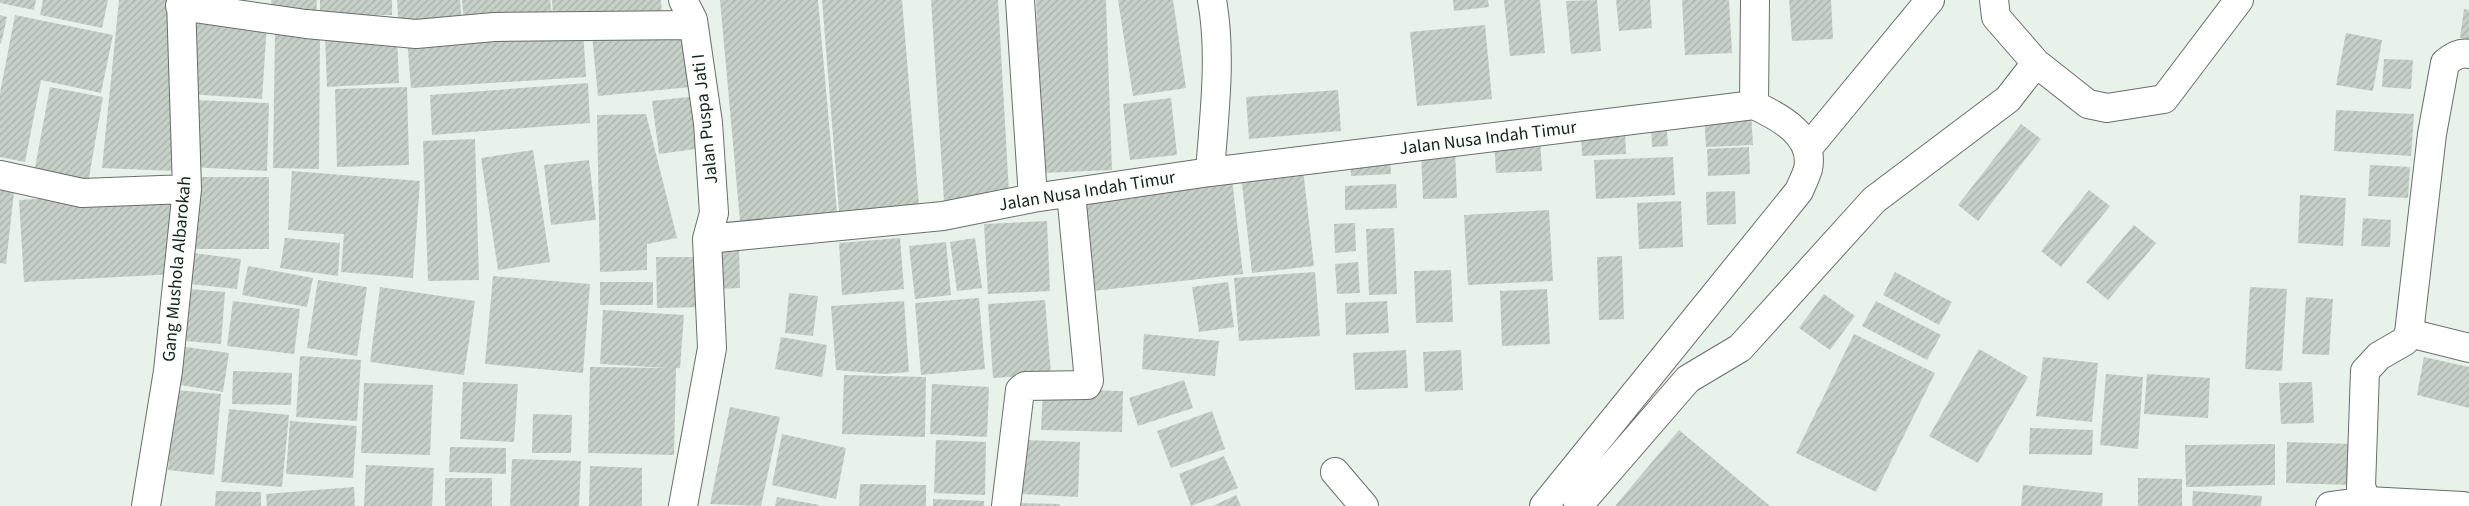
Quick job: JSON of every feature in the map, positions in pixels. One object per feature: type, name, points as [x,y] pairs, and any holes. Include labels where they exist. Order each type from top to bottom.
[{"type":"street","name":"Jalan Puspa Jati I","points":[[683,0],[694,25],[708,124],[714,213],[707,239],[712,348],[684,506]]},
{"type":"street","points":[[1020,0],[1034,198]]},
{"type":"street","points":[[1210,172],[1215,112],[1216,23],[1212,0]]},
{"type":"street","points":[[1544,506],[1799,191],[1808,169],[1808,148],[1794,129],[1783,120],[1754,105],[1755,0]]},
{"type":"street","points":[[1808,148],[1930,0]]},
{"type":"street","points":[[1994,0],[1996,16],[2036,63],[2088,104],[2107,108],[2164,98],[2239,0]]},
{"type":"street","points":[[180,3],[306,24],[416,34],[494,27],[694,25]]},
{"type":"street","name":"Gang Mushola Albarokah","points":[[146,506],[168,371],[187,189],[180,3]]},
{"type":"street","points":[[2367,501],[2361,488],[2365,371],[2379,356],[2405,340],[2409,333],[2432,134],[2445,63],[2453,56],[2464,53],[2469,54]]},
{"type":"street","points":[[1578,506],[1688,379],[1740,348],[1874,200],[2008,98],[2036,63]]},
{"type":"street","name":"Jalan Nusa Indah Timur","points":[[707,239],[943,216],[1034,198],[1210,172],[1754,105]]},
{"type":"street","points":[[0,174],[82,193],[187,189]]},
{"type":"street","points":[[1006,506],[1020,390],[1025,386],[1087,385],[1089,381],[1071,193]]},
{"type":"street","points":[[2409,333],[2469,348]]},
{"type":"street","points":[[1335,472],[1364,506]]},
{"type":"street","points":[[2330,506],[2367,501],[2463,506]]},
{"type":"building","points":[[0,0],[36,0],[34,10],[0,3]]},
{"type":"building","points":[[43,0],[108,0],[102,28],[40,15]]},
{"type":"building","points":[[119,0],[174,0],[176,171],[102,168]]},
{"type":"building","points":[[271,0],[317,0],[316,17],[273,15]]},
{"type":"building","points":[[320,0],[392,0],[392,15],[320,15]]},
{"type":"building","points":[[397,0],[460,0],[462,25],[399,30]]},
{"type":"building","points":[[462,0],[550,0],[552,15],[464,22]]},
{"type":"building","points":[[552,0],[661,0],[662,15],[553,18]]},
{"type":"building","points":[[720,0],[818,0],[837,212],[740,221]]},
{"type":"building","points":[[822,0],[902,0],[920,217],[840,223]]},
{"type":"building","points":[[931,0],[998,0],[1009,193],[944,201]]},
{"type":"building","points":[[1036,0],[1106,0],[1112,170],[1043,173]]},
{"type":"building","points":[[1118,0],[1173,0],[1186,88],[1133,96]]},
{"type":"building","points":[[1453,0],[1488,0],[1489,7],[1454,11]]},
{"type":"building","points":[[1504,0],[1540,0],[1545,53],[1510,56]]},
{"type":"building","points":[[1597,0],[1601,51],[1571,54],[1566,1]]},
{"type":"building","points":[[1616,0],[1650,0],[1652,28],[1619,31]]},
{"type":"building","points":[[1682,0],[1729,0],[1732,53],[1685,55]]},
{"type":"building","points":[[1789,0],[1831,0],[1833,39],[1792,41]]},
{"type":"building","points":[[2464,9],[2469,10],[2469,40],[2460,38]]},
{"type":"building","points":[[0,15],[7,17],[1,44],[0,43]]},
{"type":"building","points":[[15,15],[113,35],[101,93],[41,80],[25,162],[0,157],[0,93]]},
{"type":"building","points":[[191,19],[267,24],[262,99],[187,94]]},
{"type":"building","points":[[1485,25],[1492,99],[1417,106],[1410,32]]},
{"type":"building","points":[[684,27],[691,87],[598,96],[592,35]]},
{"type":"building","points":[[583,28],[586,77],[411,88],[407,39]]},
{"type":"building","points":[[275,31],[320,32],[319,169],[273,168]]},
{"type":"building","points":[[2346,33],[2382,40],[2373,91],[2336,85]]},
{"type":"building","points":[[397,34],[399,83],[327,87],[325,37]]},
{"type":"building","points":[[2384,59],[2413,60],[2411,89],[2382,87]]},
{"type":"building","points":[[588,83],[590,123],[432,135],[430,95]]},
{"type":"building","points":[[50,87],[103,97],[88,183],[34,173]]},
{"type":"building","points":[[407,87],[409,165],[337,167],[335,89]]},
{"type":"building","points":[[1338,90],[1341,131],[1249,139],[1246,97]]},
{"type":"building","points":[[697,96],[703,148],[659,154],[652,101]]},
{"type":"building","points":[[1171,98],[1177,155],[1130,160],[1123,104]]},
{"type":"building","points":[[193,100],[269,103],[267,171],[191,167]]},
{"type":"building","points":[[2336,110],[2414,114],[2411,156],[2334,151]]},
{"type":"building","points":[[1751,112],[1753,145],[1706,147],[1704,114]]},
{"type":"building","points":[[646,114],[677,238],[647,244],[647,270],[600,272],[597,115]]},
{"type":"building","points":[[1666,120],[1668,146],[1652,147],[1651,121]]},
{"type":"building","points":[[2021,124],[2041,139],[1978,221],[1958,205]]},
{"type":"building","points":[[1625,127],[1626,154],[1582,156],[1581,129]]},
{"type":"building","points":[[1540,137],[1542,171],[1496,173],[1494,139]]},
{"type":"building","points":[[475,139],[479,280],[428,281],[423,141]]},
{"type":"building","points":[[1749,147],[1750,174],[1708,176],[1707,149]]},
{"type":"building","points":[[533,150],[550,262],[498,270],[481,158]]},
{"type":"building","points":[[1455,150],[1457,198],[1423,199],[1421,152]]},
{"type":"building","points":[[1390,154],[1391,174],[1351,176],[1350,156]]},
{"type":"building","points":[[1673,157],[1675,195],[1596,199],[1594,160]]},
{"type":"building","points":[[589,160],[596,220],[551,225],[544,165]]},
{"type":"building","points":[[2370,165],[2410,167],[2408,198],[2368,196]]},
{"type":"building","points":[[1303,169],[1314,266],[1252,273],[1241,175]]},
{"type":"building","points":[[292,171],[420,181],[413,278],[341,272],[344,234],[288,230]]},
{"type":"building","points":[[195,177],[269,177],[269,249],[195,249]]},
{"type":"building","points":[[1232,179],[1243,274],[1093,291],[1081,198]]},
{"type":"building","points":[[0,182],[15,183],[6,264],[0,263]]},
{"type":"building","points":[[1396,184],[1397,208],[1345,210],[1345,186]]},
{"type":"building","points":[[183,190],[176,274],[24,282],[19,200]]},
{"type":"building","points":[[2089,190],[2110,206],[2061,267],[2041,251]]},
{"type":"building","points":[[1735,191],[1736,224],[1707,225],[1706,192]]},
{"type":"building","points":[[2300,195],[2346,198],[2343,246],[2298,243]]},
{"type":"building","points":[[1681,201],[1683,247],[1639,249],[1637,203]]},
{"type":"building","points":[[1549,210],[1553,281],[1468,285],[1464,215]]},
{"type":"building","points":[[2363,218],[2391,220],[2390,247],[2361,246]]},
{"type":"building","points":[[1047,221],[1050,291],[988,294],[984,224]]},
{"type":"building","points":[[1355,223],[1356,251],[1335,253],[1334,224]]},
{"type":"building","points":[[2134,225],[2156,243],[2108,300],[2086,282]]},
{"type":"building","points":[[1394,228],[1397,294],[1369,295],[1366,229]]},
{"type":"building","points":[[285,238],[340,243],[338,276],[280,268]]},
{"type":"building","points":[[900,238],[904,289],[842,295],[839,243]]},
{"type":"building","points":[[975,238],[982,288],[957,291],[950,242]]},
{"type":"building","points":[[739,241],[740,288],[716,289],[714,242]]},
{"type":"building","points":[[946,242],[951,295],[915,299],[909,246]]},
{"type":"building","points":[[193,253],[241,259],[237,289],[190,284]]},
{"type":"building","points":[[1622,256],[1624,319],[1599,320],[1597,257]]},
{"type":"building","points":[[656,257],[704,257],[705,307],[657,308]]},
{"type":"building","points":[[1358,262],[1360,293],[1337,294],[1335,264]]},
{"type":"building","points":[[248,266],[313,278],[307,307],[242,295]]},
{"type":"building","points":[[1451,270],[1453,322],[1416,323],[1414,271]]},
{"type":"building","points":[[1315,272],[1320,336],[1239,341],[1234,278]]},
{"type":"building","points":[[1895,272],[1952,302],[1939,325],[1883,295]]},
{"type":"building","points":[[493,276],[590,284],[583,373],[485,364]]},
{"type":"building","points":[[318,280],[367,287],[357,356],[307,348]]},
{"type":"building","points":[[600,282],[653,282],[653,305],[600,305]]},
{"type":"building","points":[[1228,282],[1234,327],[1199,332],[1192,287]]},
{"type":"building","points":[[380,287],[475,301],[464,375],[370,362]]},
{"type":"building","points":[[2250,287],[2287,289],[2282,371],[2245,369]]},
{"type":"building","points":[[189,289],[225,292],[221,344],[185,341]]},
{"type":"building","points":[[1547,289],[1550,344],[1502,346],[1500,291]]},
{"type":"building","points":[[789,293],[818,296],[813,336],[785,333]]},
{"type":"building","points":[[1824,294],[1855,316],[1830,350],[1799,328]]},
{"type":"building","points":[[2306,297],[2333,299],[2329,355],[2302,354]]},
{"type":"building","points":[[979,298],[985,369],[921,375],[915,303]]},
{"type":"building","points":[[1045,300],[1051,374],[993,378],[988,304]]},
{"type":"building","points":[[233,301],[300,309],[294,354],[227,346]]},
{"type":"building","points":[[904,301],[909,372],[884,374],[836,370],[831,306]]},
{"type":"building","points":[[1387,301],[1389,333],[1346,335],[1345,303]]},
{"type":"building","points":[[1876,301],[1941,335],[1927,360],[1862,326]]},
{"type":"building","points":[[603,310],[684,315],[680,368],[676,368],[674,455],[588,453],[590,367],[668,368],[600,364]]},
{"type":"building","points":[[1144,334],[1219,341],[1215,376],[1142,369]]},
{"type":"building","points":[[1854,334],[1935,373],[1876,492],[1796,453]]},
{"type":"building","points":[[781,337],[827,345],[822,377],[775,369]]},
{"type":"building","points":[[179,346],[229,353],[223,392],[174,384]]},
{"type":"building","points":[[1979,349],[2028,377],[1978,463],[1929,436]]},
{"type":"building","points":[[1406,350],[1408,388],[1355,390],[1353,353]]},
{"type":"building","points":[[1461,350],[1463,390],[1425,392],[1423,352]]},
{"type":"building","points":[[300,356],[361,360],[357,421],[296,417]]},
{"type":"building","points":[[2043,357],[2098,363],[2092,422],[2036,416]]},
{"type":"building","points":[[2424,357],[2469,367],[2469,408],[2417,395]]},
{"type":"building","points":[[233,371],[292,373],[291,405],[232,404]]},
{"type":"building","points":[[2106,374],[2143,377],[2138,449],[2100,445]]},
{"type":"building","points":[[2147,374],[2210,378],[2208,418],[2144,414]]},
{"type":"building","points":[[844,375],[926,377],[925,437],[842,434]]},
{"type":"building","points":[[1184,380],[1193,408],[1138,426],[1129,398]]},
{"type":"building","points":[[463,382],[518,384],[514,442],[460,439]]},
{"type":"building","points":[[2312,382],[2314,423],[2281,424],[2279,383]]},
{"type":"building","points":[[364,383],[433,385],[430,455],[361,453]]},
{"type":"building","points":[[932,384],[989,387],[987,437],[930,434]]},
{"type":"building","points":[[1043,389],[1123,391],[1122,432],[1041,430]]},
{"type":"building","points":[[175,390],[221,394],[214,475],[168,470]]},
{"type":"building","points":[[730,407],[780,417],[761,506],[710,504]]},
{"type":"building","points":[[229,409],[289,415],[282,487],[221,482]]},
{"type":"building","points":[[1212,411],[1225,449],[1171,468],[1157,431]]},
{"type":"building","points":[[533,414],[572,415],[571,453],[532,453]]},
{"type":"building","points":[[290,421],[357,426],[353,478],[286,474]]},
{"type":"building","points":[[2030,428],[2093,430],[2092,455],[2029,454]]},
{"type":"building","points":[[1679,430],[1770,506],[1615,506]]},
{"type":"building","points":[[782,434],[846,448],[836,499],[772,485]]},
{"type":"building","points":[[936,440],[986,442],[985,495],[934,493]]},
{"type":"building","points":[[1024,440],[1080,442],[1078,497],[1022,494]]},
{"type":"building","points":[[2287,442],[2353,444],[2352,485],[2286,483]]},
{"type":"building","points":[[2275,444],[2275,485],[2186,487],[2185,445]]},
{"type":"building","points":[[450,447],[506,448],[506,474],[449,472]]},
{"type":"building","points":[[1224,456],[1238,488],[1191,506],[1179,474]]},
{"type":"building","points":[[512,459],[581,461],[579,506],[510,506]]},
{"type":"building","points":[[366,465],[434,468],[432,506],[364,506]]},
{"type":"building","points":[[590,466],[642,468],[642,506],[589,506]]},
{"type":"building","points":[[445,478],[492,478],[492,506],[445,506]]},
{"type":"building","points":[[2138,478],[2182,479],[2182,506],[2138,506]]},
{"type":"building","points":[[860,484],[926,485],[926,506],[859,506]]},
{"type":"building","points":[[2023,485],[2103,493],[2102,506],[2021,506]]},
{"type":"building","points":[[354,487],[355,506],[267,506],[266,494]]},
{"type":"building","points":[[216,491],[261,492],[261,506],[215,506]]},
{"type":"building","points":[[2193,491],[2262,496],[2261,506],[2192,506]]},
{"type":"building","points":[[1236,495],[1241,506],[1213,506]]},
{"type":"building","points":[[777,497],[819,505],[819,506],[775,506]]},
{"type":"building","points":[[933,499],[984,501],[984,506],[933,506]]},
{"type":"building","points":[[1016,503],[1060,504],[1060,506],[1016,506]]}]
